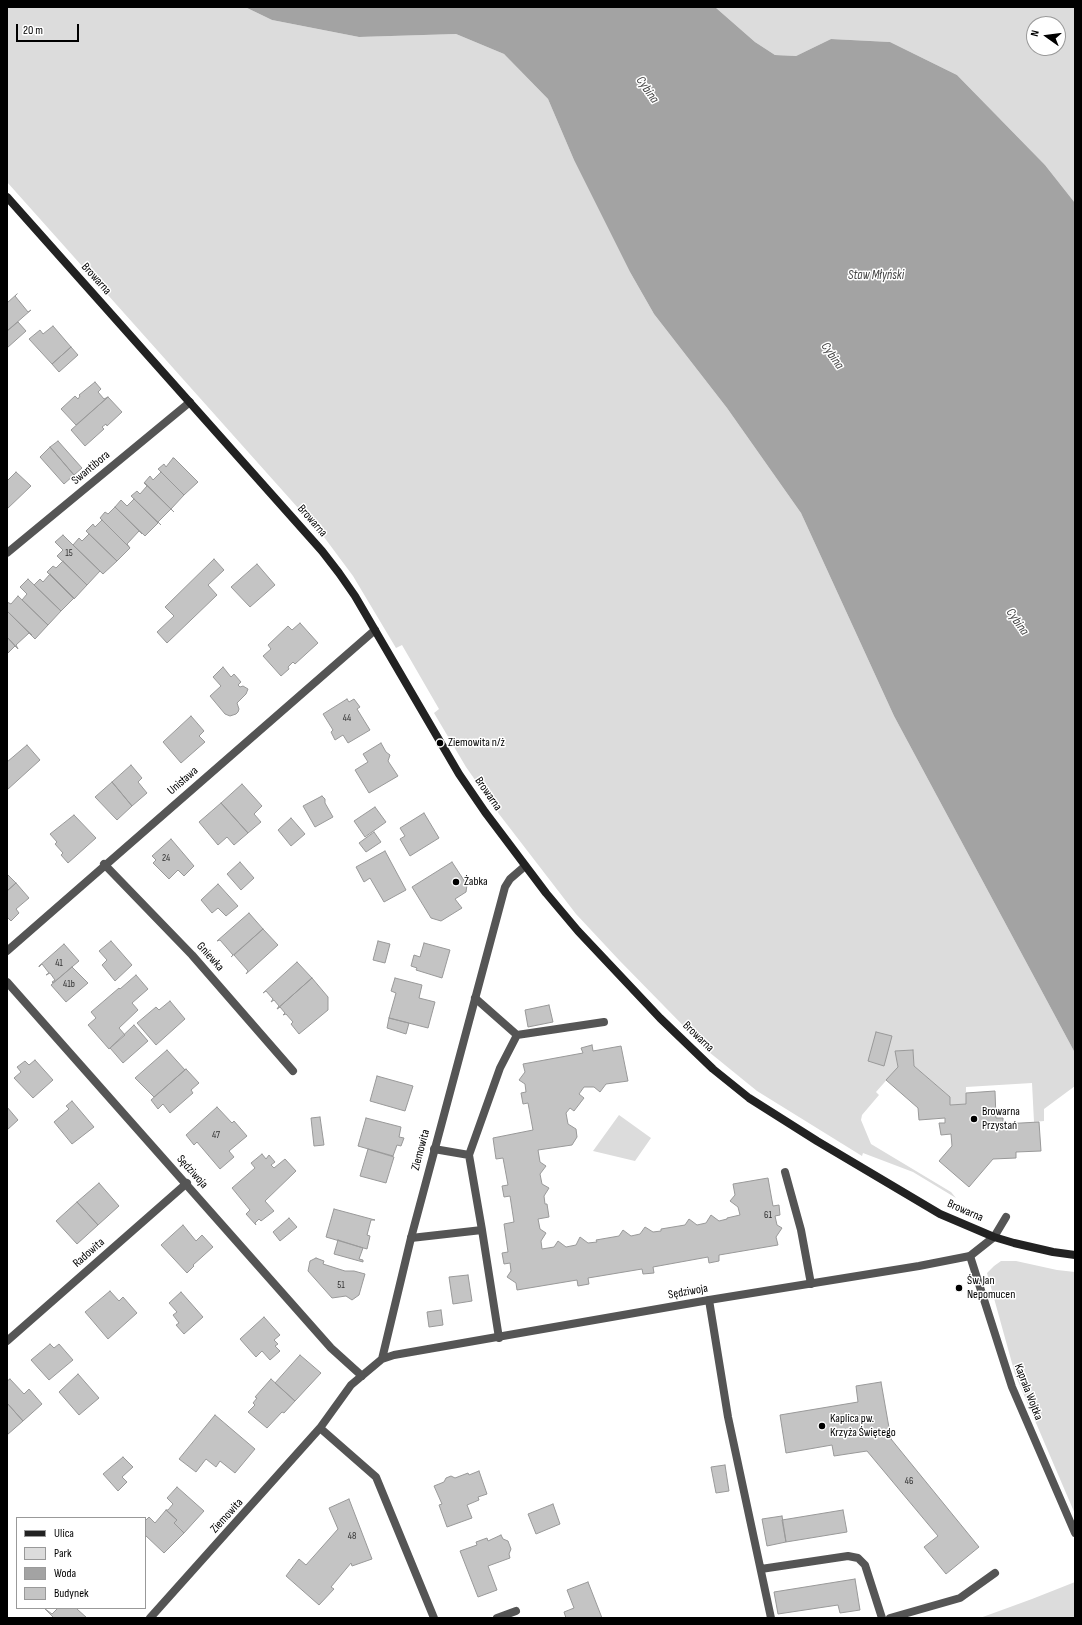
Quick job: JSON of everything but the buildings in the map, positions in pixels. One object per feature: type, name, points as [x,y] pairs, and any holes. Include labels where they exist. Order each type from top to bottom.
[{"type":"street","name":"Browarna","points":[[7,197],[322,550],[343,579],[375,630],[459,774],[485,812],[525,866],[573,925],[671,1028],[713,1069],[733,1086],[777,1116],[940,1214],[994,1237],[1035,1249],[1075,1255]]},
{"type":"street","name":"Swantibora","points":[[7,553],[190,402]]},
{"type":"street","name":"Unisława","points":[[7,951],[104,864],[375,630]]},
{"type":"street","name":"Gniewka","points":[[104,864],[192,954],[293,1071]]},
{"type":"street","name":"Ziemowita","points":[[150,1618],[320,1428],[351,1386],[382,1359],[434,1149],[505,887],[510,879],[525,866]]},
{"type":"street","name":"Sędziwoja","points":[[7,982],[331,1348],[362,1376]]},
{"type":"street","points":[[475,998],[517,1035],[604,1022]]},
{"type":"street","points":[[499,1338],[469,1155],[500,1068],[517,1035]]},
{"type":"street","points":[[434,1149],[469,1155]]},
{"type":"street","points":[[785,1172],[801,1230],[811,1284]]},
{"type":"street","name":"Radowita","points":[[7,1341],[186,1184]]},
{"type":"street","points":[[994,1237],[1006,1217]]},
{"type":"street","points":[[411,1238],[482,1230]]},
{"type":"street","name":"Sędziwoja","points":[[382,1359],[394,1355],[970,1256],[994,1237]]},
{"type":"street","name":"Kaprala Wojtka","points":[[970,1256],[1012,1387],[1075,1533]]},
{"type":"street","points":[[708,1300],[728,1417],[771,1618]]},
{"type":"street","points":[[320,1428],[376,1477],[434,1618]]},
{"type":"street","points":[[761,1569],[848,1556],[858,1558],[864,1565],[882,1618]]},
{"type":"street","points":[[890,1618],[960,1598],[995,1574]]},
{"type":"street","points":[[497,1618],[516,1612]]},
{"type":"green space","points":[[7,7],[245,7],[272,20],[359,37],[456,34],[504,54],[548,99],[574,160],[630,272],[654,314],[727,408],[801,513],[894,716],[1075,1053],[1075,1086],[1044,1109],[1044,1121],[1034,1122],[1032,1083],[966,1087],[966,1104],[950,1105],[950,1097],[914,1066],[913,1050],[896,1051],[898,1067],[876,1092],[879,1095],[862,1115],[861,1120],[871,1144],[951,1192],[956,1198],[913,1172],[863,1153],[862,1156],[757,1091],[709,1052],[576,914],[499,814],[466,767],[434,713],[439,709],[402,645],[396,648],[353,576],[324,537],[7,182]]},
{"type":"green space","points":[[715,7],[1075,7],[1075,203],[1045,165],[957,75],[890,42],[831,39],[796,56],[775,55],[755,42]]},
{"type":"green space","points":[[619,1115],[651,1138],[635,1161],[593,1151]]},
{"type":"green space","points":[[1001,1261],[1016,1261],[1057,1270],[1075,1272],[1075,1514],[1015,1374],[987,1273]]},
{"type":"green space","points":[[1075,1582],[1075,1618],[980,1618],[1032,1599]]},
{"type":"water","name":"Staw Młyński","points":[[245,7],[715,7],[755,42],[775,55],[796,56],[831,39],[890,42],[957,75],[1045,165],[1075,203],[1075,1053],[894,716],[801,513],[727,408],[654,314],[630,272],[574,160],[548,99],[504,54],[456,34],[359,37],[272,20]]},
{"type":"place","name":"Ziemowita n/ż","points":[[440,743]]},
{"type":"place","name":"Żabka","points":[[456,882]]},
{"type":"place","name":"Browarna Przystań","points":[[974,1119]]},
{"type":"place","name":"Św. Jan Nepomucen","points":[[959,1288]]},
{"type":"place","name":"Kaplica pw. Krzyża Świętego","points":[[822,1426]]},
{"type":"water label","name":"Cybina","points":[[647,90]]},
{"type":"water label","name":"Cybina","points":[[832,356]]},
{"type":"water label","name":"Cybina","points":[[1017,622]]}]
